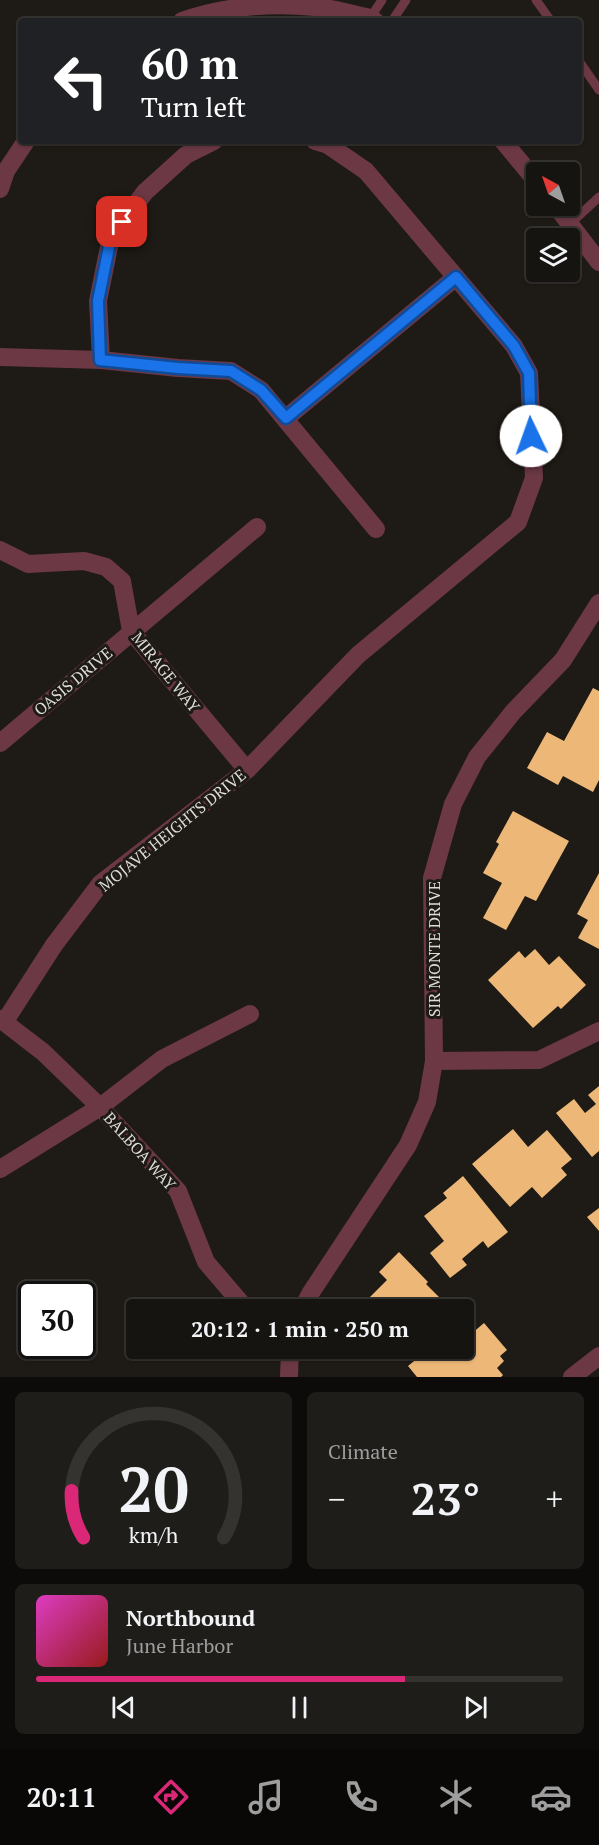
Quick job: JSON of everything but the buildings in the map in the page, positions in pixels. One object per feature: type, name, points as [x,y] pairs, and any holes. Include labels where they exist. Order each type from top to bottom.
[{"type":"street","points":[[190,18],[201,14],[267,5],[317,7],[368,18]]},
{"type":"street","points":[[0,189],[6,171],[24,144]]},
{"type":"street","points":[[100,360],[98,301],[111,237],[145,192],[186,155],[208,144]]},
{"type":"street","name":"MOJAVE HEIGHTS DRIVE","points":[[3,1020],[54,945],[101,883],[247,770],[358,655],[518,522],[534,478],[529,373],[514,346],[366,171],[323,144]]},
{"type":"street","points":[[505,144],[526,169]]},
{"type":"street","points":[[565,216],[599,262]]},
{"type":"street","points":[[286,418],[456,277]]},
{"type":"street","points":[[0,357],[100,360],[231,371],[261,390],[376,529]]},
{"type":"street","name":"OASIS DRIVE","points":[[0,743],[257,527]]},
{"type":"street","name":"MIRAGE WAY","points":[[0,550],[27,564],[84,561],[106,567],[122,581],[131,632],[247,770]]},
{"type":"street","name":"SIR MONTE DRIVE","points":[[308,1299],[408,1145],[428,1102],[434,1061],[432,878],[453,804],[477,757],[513,712],[563,660],[599,603]]},
{"type":"street","points":[[0,1169],[100,1107],[162,1059],[250,1014]]},
{"type":"street","name":"BALBOA WAY","points":[[3,1020],[43,1052],[100,1107],[178,1191],[206,1262],[238,1299]]},
{"type":"street","points":[[434,1061],[539,1060],[599,1031]]},
{"type":"street","points":[[572,1377],[599,1356]]},
{"type":"street","points":[[289,1377],[290,1359]]},
{"type":"lane","points":[[373,18],[382,0]]},
{"type":"lane","points":[[394,18],[406,0]]},
{"type":"lane","points":[[536,0],[549,18]]},
{"type":"lane","points":[[582,65],[599,90]]},
{"type":"lane","points":[[571,223],[599,196]]},
{"type":"route","points":[[122,222],[111,237],[98,301],[100,360],[231,371],[261,390],[286,418],[456,277],[514,346],[529,373],[531,436]]}]
